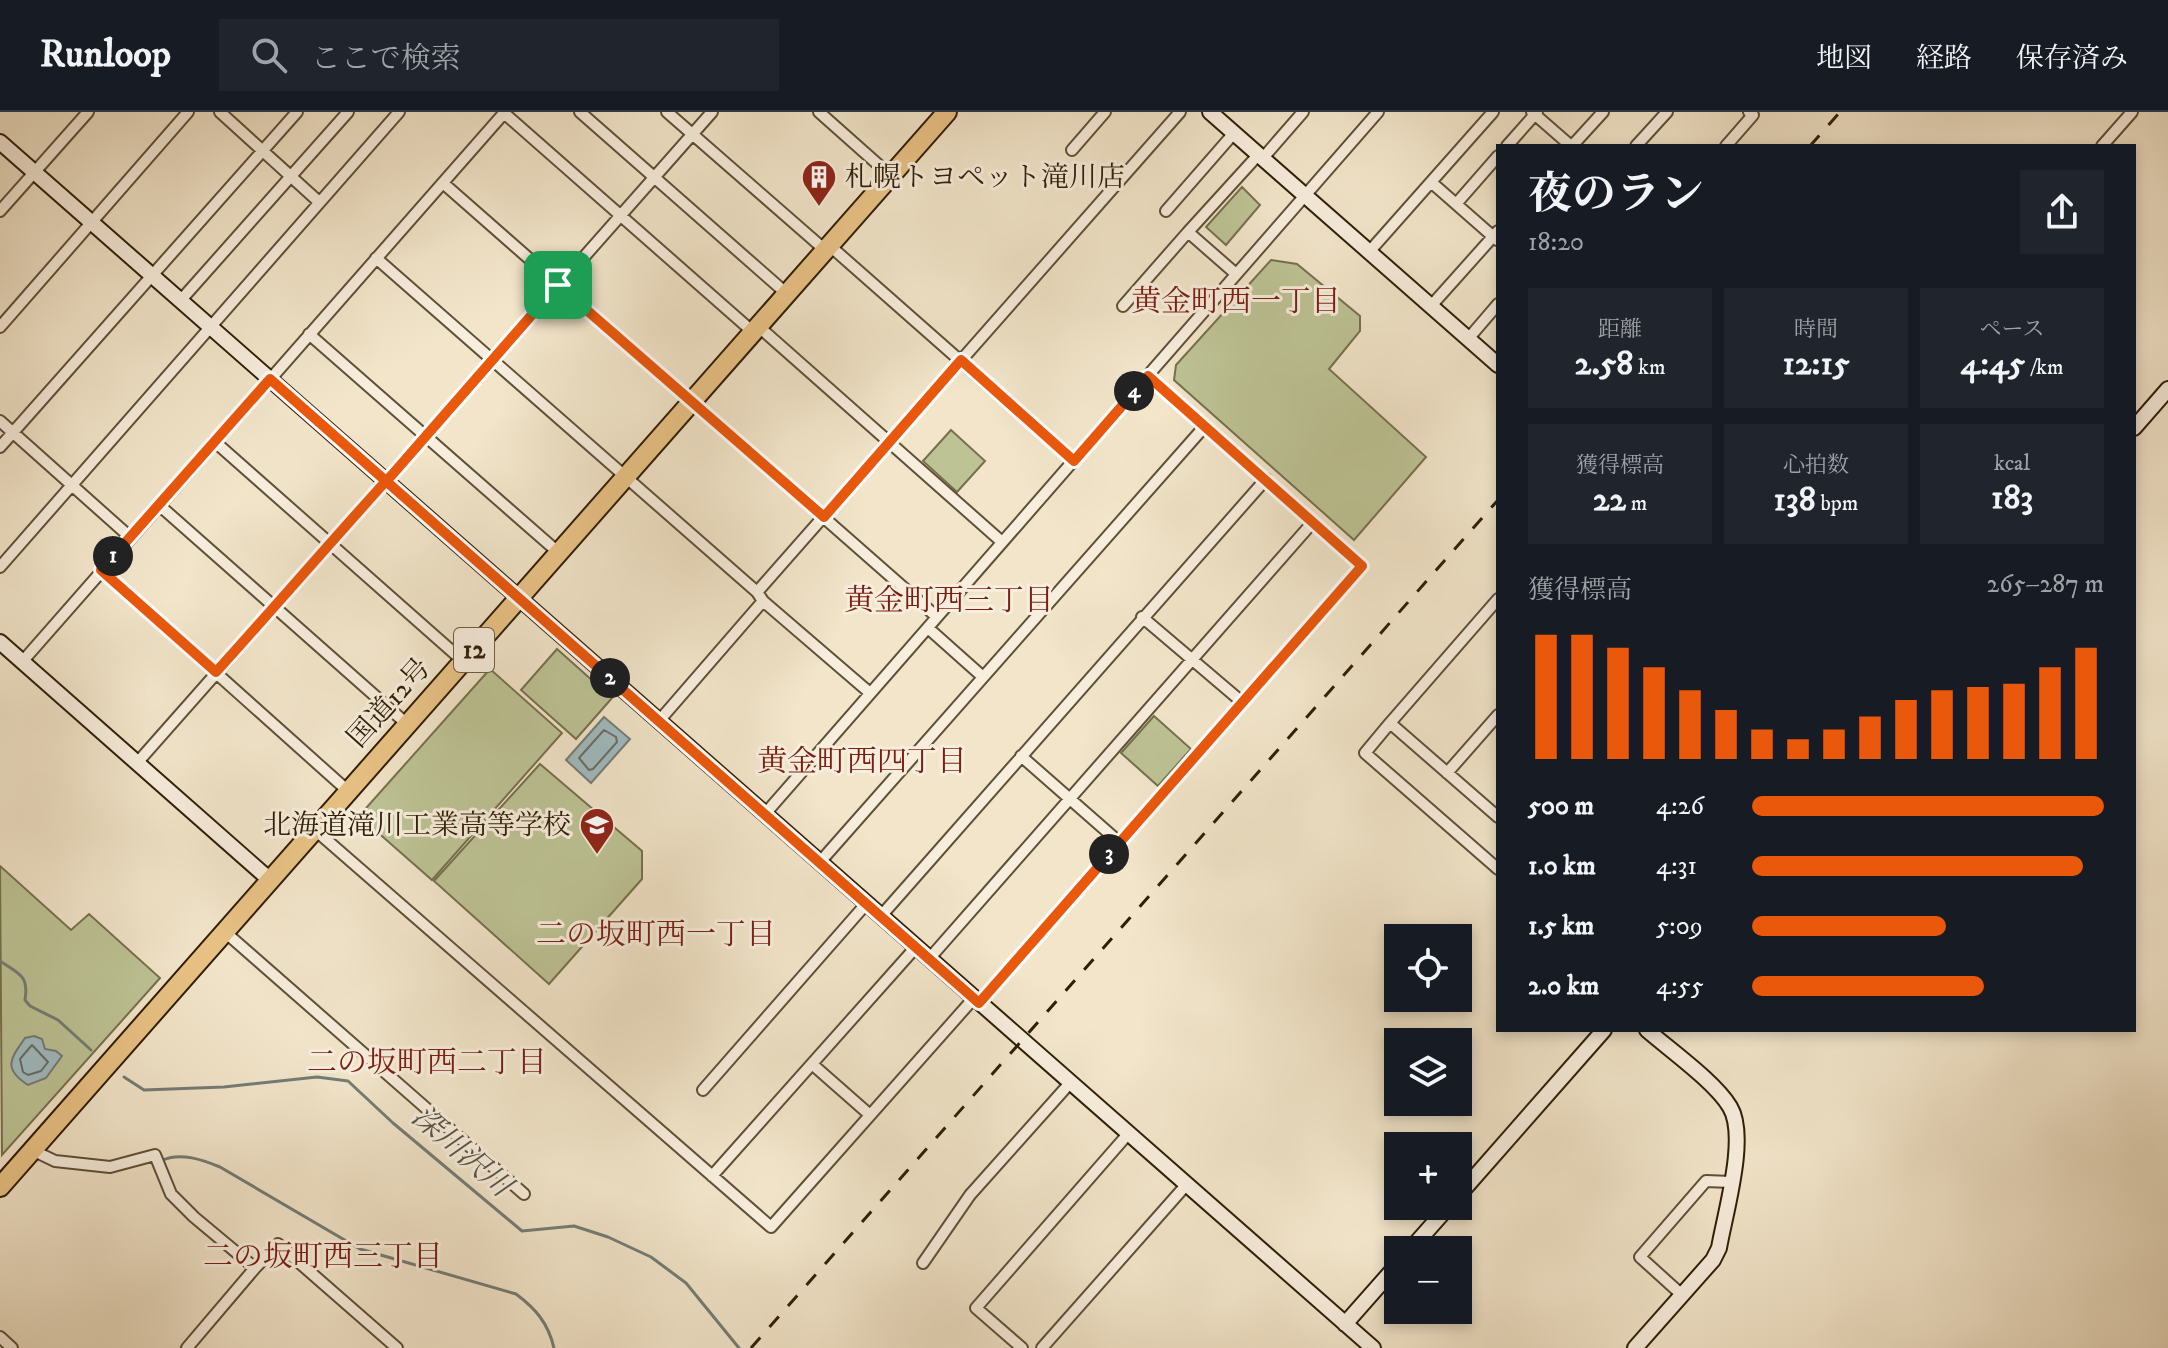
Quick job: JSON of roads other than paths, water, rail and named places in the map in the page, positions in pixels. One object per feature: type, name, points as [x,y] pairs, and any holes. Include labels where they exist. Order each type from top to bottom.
[{"type":"highway","name":"国道12号","points":[[3,1177],[32,1150],[947,112]]},
{"type":"street","points":[[0,211],[88,112]]},
{"type":"street","points":[[0,327],[188,112]]},
{"type":"street","points":[[220,112],[319,202]]},
{"type":"street","points":[[0,447],[297,112]]},
{"type":"street","points":[[181,300],[348,112]]},
{"type":"street","points":[[0,567],[399,112]]},
{"type":"street","points":[[22,662],[504,112],[1002,542]]},
{"type":"street","points":[[580,112],[787,294]]},
{"type":"street","points":[[667,112],[961,360],[1074,461]]},
{"type":"street","points":[[137,763],[712,112]]},
{"type":"street","points":[[819,112],[891,176]]},
{"type":"street","points":[[1072,150],[1105,112]]},
{"type":"street","points":[[659,721],[824,517],[1180,112]]},
{"type":"street","points":[[1123,306],[1188,232],[1303,112]]},
{"type":"street","points":[[1369,252],[1493,112]]},
{"type":"street","points":[[1573,144],[1603,112]]},
{"type":"street","points":[[1638,144],[1667,112]]},
{"type":"street","points":[[1728,144],[1753,115],[1749,112]]},
{"type":"street","points":[[2104,144],[2132,112]]},
{"type":"street","points":[[1509,144],[1535,113],[1569,144]]},
{"type":"street","points":[[765,814],[1373,114]]},
{"type":"street","points":[[1220,115],[1234,133],[1496,363]]},
{"type":"street","points":[[1166,211],[1234,133]]},
{"type":"street","points":[[0,142],[1373,1348]]},
{"type":"street","points":[[1456,204],[1496,158]]},
{"type":"street","points":[[1431,182],[1496,236],[1431,306]]},
{"type":"street","points":[[443,183],[937,617]]},
{"type":"street","points":[[1188,232],[1236,274]]},
{"type":"street","points":[[376,258],[870,693]]},
{"type":"street","points":[[1468,339],[1496,306]]},
{"type":"street","points":[[309,334],[559,553]]},
{"type":"street","points":[[314,829],[771,1227],[1119,842],[1362,566],[1148,376]]},
{"type":"street","points":[[2136,426],[2168,389]]},
{"type":"street","points":[[0,421],[130,537]]},
{"type":"street","points":[[820,862],[1205,426]]},
{"type":"street","points":[[214,441],[463,661]]},
{"type":"street","points":[[881,916],[1266,479]]},
{"type":"street","points":[[159,505],[408,725]]},
{"type":"street","points":[[929,959],[1313,522]]},
{"type":"street","points":[[101,570],[348,791]]},
{"type":"street","points":[[1496,601],[1365,753],[1496,867]]},
{"type":"street","points":[[1142,617],[1242,702]]},
{"type":"street","points":[[928,628],[983,677]]},
{"type":"street","points":[[0,642],[270,880]]},
{"type":"street","points":[[1447,773],[1496,717]]},
{"type":"street","points":[[1390,723],[1496,815]]},
{"type":"street","points":[[1021,756],[1119,842]]},
{"type":"street","points":[[703,1090],[866,904]]},
{"type":"street","points":[[225,932],[524,1194]]},
{"type":"street","points":[[712,1176],[916,947]]},
{"type":"street","points":[[1472,1180],[1602,1032]]},
{"type":"street","points":[[1635,1348],[1713,1260],[1719,1248],[1738,1142],[1730,1107],[1716,1090],[1649,1032]]},
{"type":"street","points":[[812,1064],[870,1115]]},
{"type":"street","points":[[923,1263],[970,1195],[1070,1083]]},
{"type":"street","points":[[1022,1348],[976,1308],[1128,1134]]},
{"type":"street","points":[[32,1150],[55,1161],[110,1167],[155,1155],[171,1194],[255,1268]]},
{"type":"street","points":[[1682,1295],[1640,1257],[1706,1181],[1731,1182]]},
{"type":"street","points":[[1042,1348],[1187,1184]]},
{"type":"street","points":[[1422,1236],[1437,1220]]},
{"type":"street","points":[[187,1348],[278,1244],[397,1348]]},
{"type":"street","points":[[1345,1324],[1384,1280]]},
{"type":"street","points":[[0,1337],[12,1348]]},
{"type":"water","points":[[604,717],[630,739],[591,783],[566,760]]},
{"type":"water","points":[[34,1036],[42,1039],[45,1049],[62,1056],[46,1078],[28,1085],[14,1073],[12,1062],[25,1038]]},
{"type":"waterway","name":"深川沢川","points":[[0,961],[24,980],[25,1000],[30,1006],[58,1020],[91,1050]]},
{"type":"waterway","name":"深川沢川","points":[[124,1077],[144,1090],[224,1087],[317,1077],[348,1081],[393,1123],[522,1231],[574,1226],[608,1237],[651,1257],[686,1283],[739,1348]]},
{"type":"waterway","points":[[163,1160],[184,1157],[213,1164],[360,1249],[516,1294],[540,1317],[554,1348]]},
{"type":"railway","points":[[1812,144],[1840,112]]},
{"type":"railway","points":[[751,1348],[1496,502]]},
{"type":"place","name":"札幌トヨペット滝川店","points":[[819,208]]},
{"type":"place","name":"北海道滝川工業高等学校","points":[[597,856]]},
{"type":"district","name":"黄金町西一丁目","points":[[1236,302]]},
{"type":"district","name":"黄金町西三丁目","points":[[949,601]]},
{"type":"district","name":"黄金町西四丁目","points":[[862,762]]},
{"type":"district","name":"二の坂町西一丁目","points":[[656,935]]},
{"type":"district","name":"二の坂町西二丁目","points":[[427,1063]]},
{"type":"district","name":"二の坂町西三丁目","points":[[323,1257]]}]
